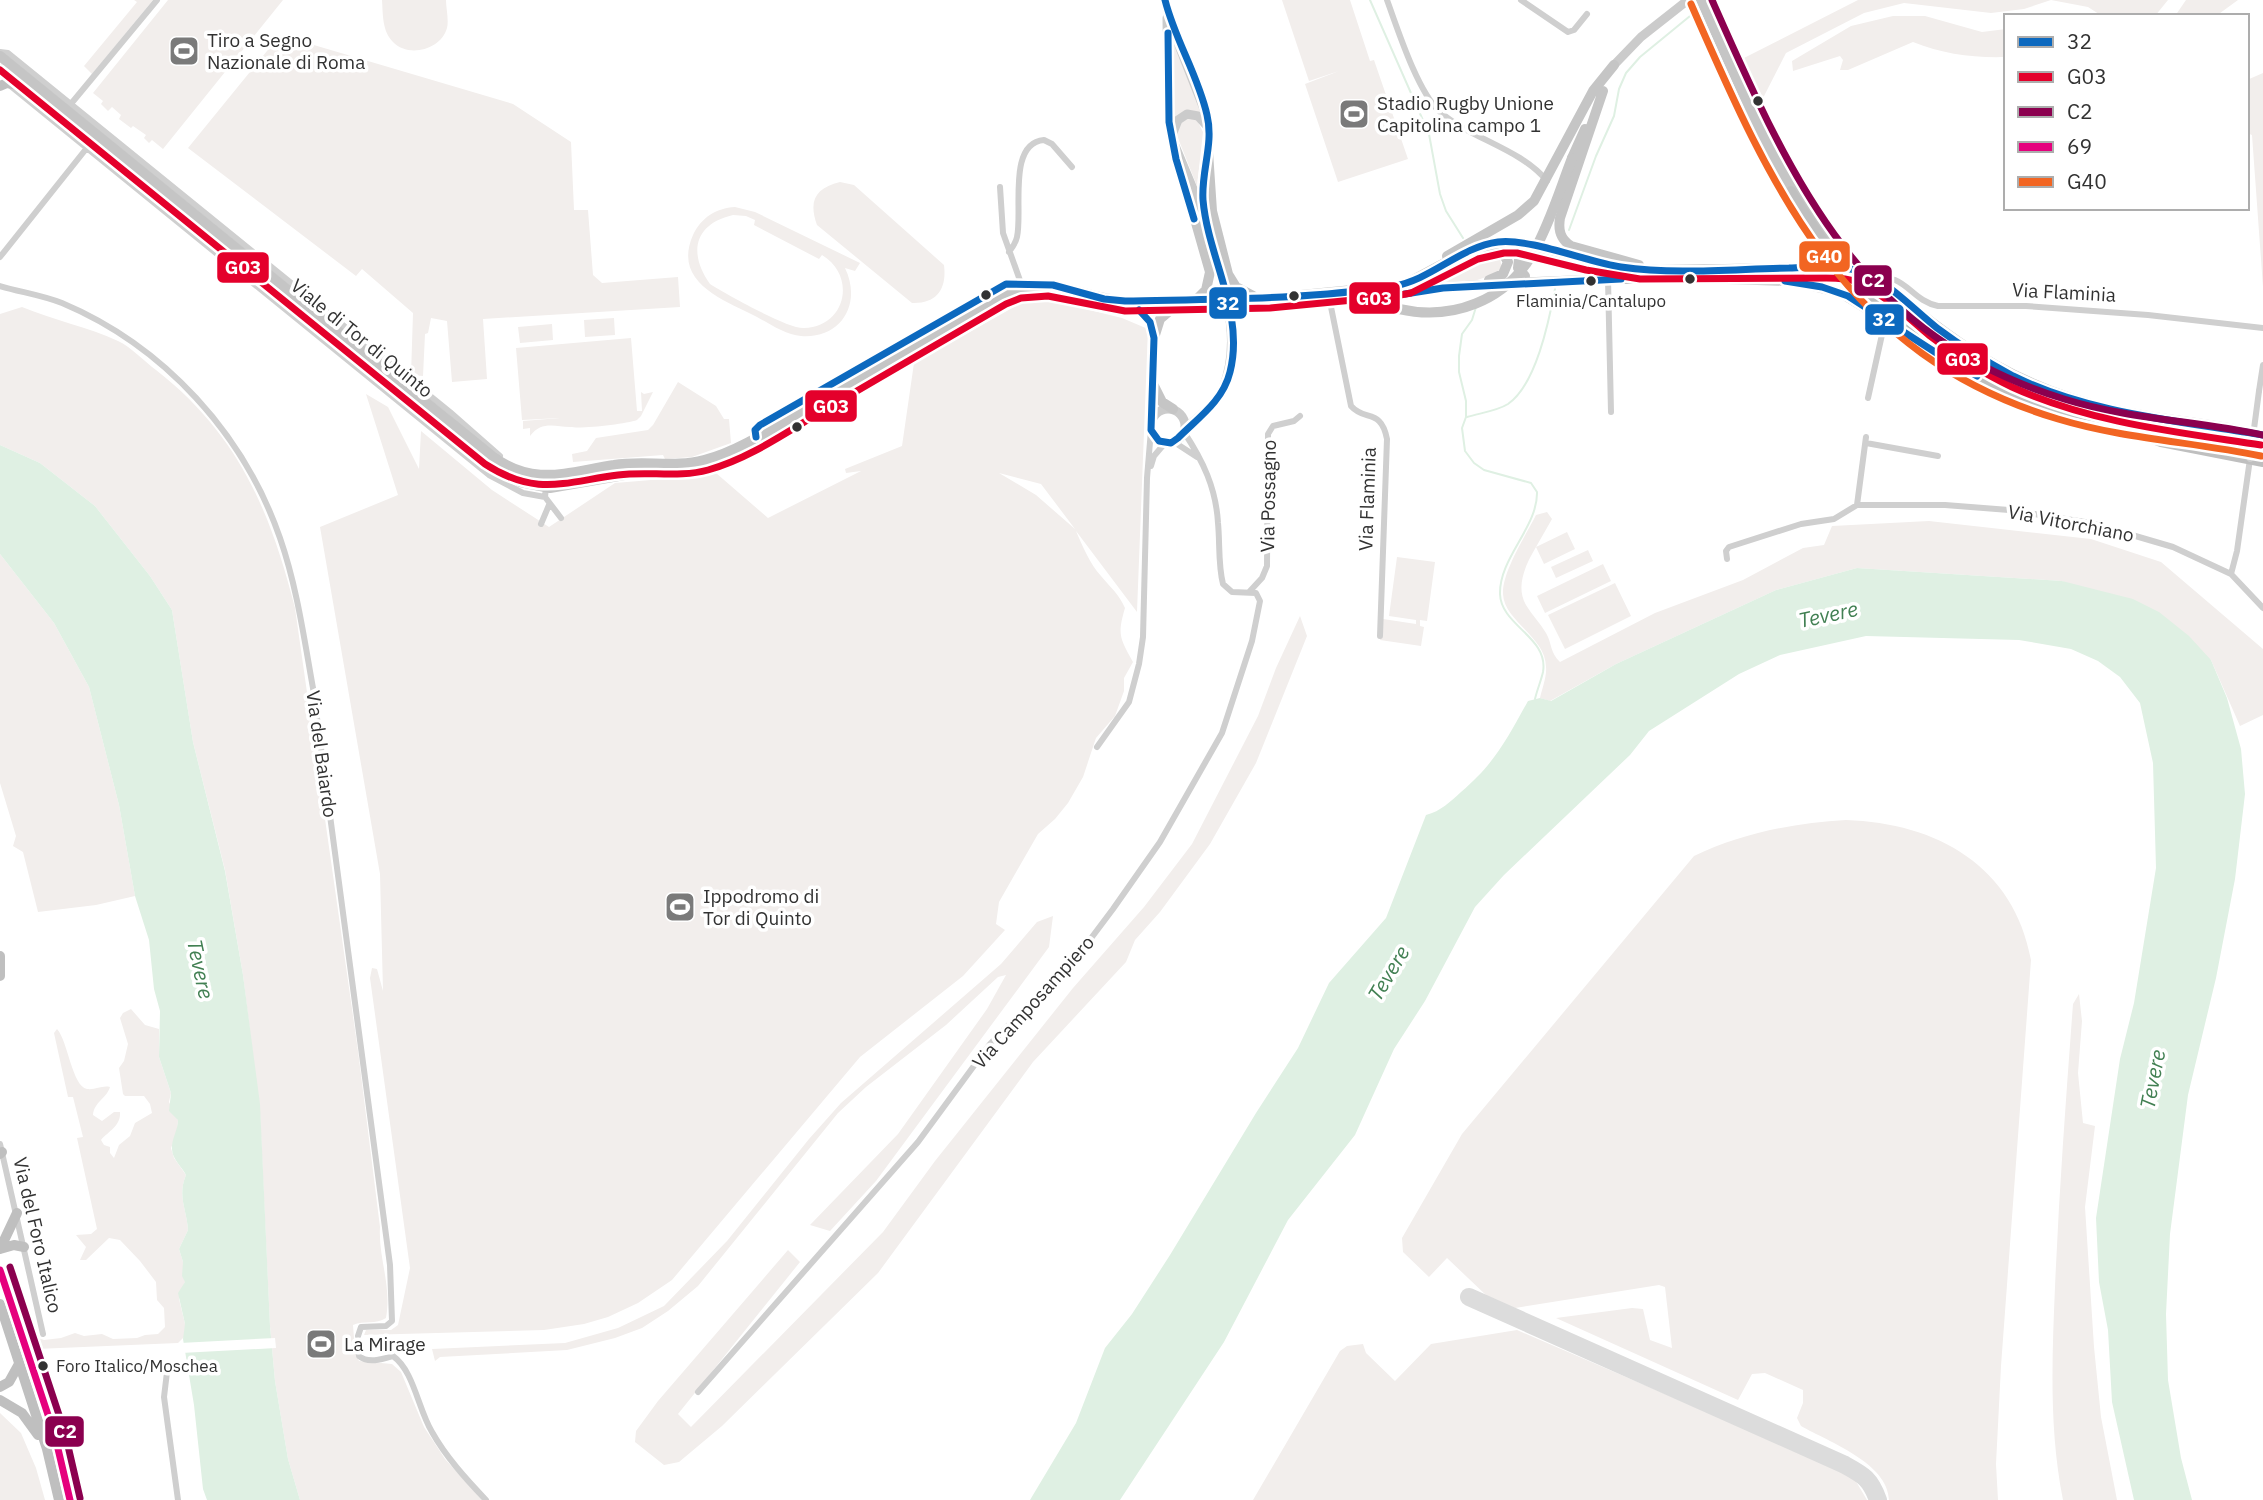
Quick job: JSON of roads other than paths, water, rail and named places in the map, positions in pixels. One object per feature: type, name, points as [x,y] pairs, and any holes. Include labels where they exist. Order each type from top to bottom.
[{"type":"highway","points":[[3,84],[20,85]]},
{"type":"highway","points":[[1791,191],[1818,234],[1849,275],[1917,339]]},
{"type":"highway","points":[[1725,269],[1826,267]]},
{"type":"highway","points":[[1792,281],[1842,293],[1941,356],[1997,386],[2039,402],[2088,415],[2263,446]]},
{"type":"highway","points":[[1870,282],[1935,340],[2023,387],[2060,400],[2263,435]]},
{"type":"highway","points":[[1892,290],[1950,338],[2004,371],[2049,391],[2105,408]]},
{"type":"highway","points":[[2088,415],[2161,442],[2263,461]]},
{"type":"highway","points":[[0,956],[0,976]]},
{"type":"highway","points":[[0,1249],[17,1213]]},
{"type":"highway","points":[[0,1249],[14,1245],[24,1247]]},
{"type":"highway","points":[[0,1259],[5,1286]]},
{"type":"highway","name":"Via del Foro Italico","points":[[0,1270],[55,1436],[70,1500]]},
{"type":"highway","points":[[0,1304],[47,1449],[59,1500]]},
{"type":"highway","points":[[0,1387],[9,1382],[19,1364]]},
{"type":"highway","points":[[0,1400],[22,1413],[47,1449]]},
{"type":"main road","points":[[1701,0],[1794,183],[1834,245],[1870,282]]},
{"type":"main road","points":[[1708,0],[1713,19],[1761,134],[1791,191]]},
{"type":"main road","name":"Viale di Tor di Quinto","points":[[0,54],[77,120],[326,316],[492,456],[514,470],[527,474],[547,476],[625,464],[696,462],[718,455],[757,440],[881,359],[1022,286],[1049,284],[1104,299],[1125,301],[1195,300]]},
{"type":"main road","points":[[1434,269],[1451,254],[1528,208],[1538,197],[1593,91],[1614,65]]},
{"type":"main road","points":[[1360,299],[1399,309],[1431,313],[1453,311],[1483,300],[1507,285],[1535,250],[1572,158],[1614,65]]},
{"type":"main road","name":"Viale di Tor di Quinto","points":[[0,69],[403,399],[498,471],[545,492],[558,487],[630,474],[700,469],[716,464],[991,310],[1025,294],[1046,292],[1107,308],[1139,310]]},
{"type":"main road","points":[[1560,218],[1603,91]]},
{"type":"main road","points":[[1172,139],[1210,272],[1206,289],[1195,300]]},
{"type":"main road","points":[[1208,152],[1212,211],[1229,278],[1244,294],[1264,299]]},
{"type":"main road","points":[[1547,181],[1555,196],[1560,233],[1564,241],[1571,246],[1659,271]]},
{"type":"main road","points":[[1195,300],[1264,299],[1394,286],[1478,247],[1508,242],[1612,266],[1659,271],[1725,269]]},
{"type":"main road","points":[[1475,285],[1500,276],[1508,263],[1506,256],[1498,248],[1478,247]]},
{"type":"main road","points":[[1542,282],[1523,275],[1518,268],[1519,259],[1528,251],[1552,251]]},
{"type":"main road","points":[[1139,310],[1267,307],[1393,297],[1432,288],[1608,279],[1726,278],[1792,281]]},
{"type":"main road","points":[[1154,338],[1160,319],[1172,309]]},
{"type":"main road","points":[[1139,310],[1150,322],[1154,338],[1151,426]]},
{"type":"main road","points":[[1153,380],[1160,399],[1176,411]]},
{"type":"street","points":[[70,104],[157,0]]},
{"type":"street","points":[[1387,0],[1421,84],[1432,103],[1455,122],[1534,168],[1547,181]]},
{"type":"street","points":[[1521,0],[1568,32],[1574,30],[1587,14]]},
{"type":"street","points":[[1614,65],[1641,37],[1688,0]]},
{"type":"street","points":[[1166,3],[1180,48],[1204,104],[1209,128],[1203,193],[1206,224]]},
{"type":"street","points":[[1147,478],[1154,456],[1216,401],[1223,388],[1232,356],[1233,330],[1206,224],[1172,139],[1168,109],[1166,3]]},
{"type":"street","name":"Viale di Tor di Quinto","points":[[0,54],[8,54],[215,226]]},
{"type":"street","name":"Viale di Tor di Quinto","points":[[3,84],[26,99],[86,149],[147,192]]},
{"type":"street","points":[[20,85],[26,99]]},
{"type":"street","points":[[1172,139],[1178,120],[1187,114],[1200,117],[1209,128]]},
{"type":"street","points":[[77,120],[88,119]]},
{"type":"street","points":[[0,257],[86,149],[83,135]]},
{"type":"street","points":[[1009,252],[1017,238],[1021,171],[1026,150],[1035,142],[1044,140],[1052,144],[1072,167]]},
{"type":"street","points":[[999,187],[1003,233],[1022,286]]},
{"type":"street","name":"Via Flaminia","points":[[1870,282],[1883,276],[1892,278],[1928,303],[1938,306],[2026,306],[2148,315],[2263,328]]},
{"type":"street","points":[[1608,279],[1611,412]]},
{"type":"street","name":"Via del Baiardo","points":[[0,286],[56,301],[94,319],[147,352],[164,367],[211,415],[240,453],[262,494],[280,538],[299,603],[313,688],[390,1265],[392,1321],[386,1326],[361,1327],[358,1336]]},
{"type":"street","name":"Via Flaminia","points":[[1330,302],[1351,406],[1355,411],[1377,418],[1387,439],[1380,636]]},
{"type":"street","points":[[1868,398],[1885,321]]},
{"type":"street","points":[[2231,574],[2238,551],[2263,365]]},
{"type":"street","points":[[1097,747],[1129,702],[1139,664],[1143,637],[1147,478],[1154,416],[1160,411],[1194,414],[1205,411]]},
{"type":"street","points":[[1176,411],[1185,421],[1185,431],[1208,473],[1216,500],[1222,582],[1230,591],[1250,591]]},
{"type":"street","name":"Via Possagno","points":[[1250,591],[1265,574],[1267,566],[1268,434],[1273,426],[1294,421],[1300,416]]},
{"type":"street","points":[[1151,426],[1156,438],[1202,461]]},
{"type":"street","points":[[1857,505],[1866,440],[1938,456]]},
{"type":"street","points":[[547,476],[545,492],[550,505],[561,518]]},
{"type":"street","points":[[541,524],[550,505]]},
{"type":"street","name":"Via Vitorchiano","points":[[1727,559],[1726,551],[1729,547],[1801,524],[1834,519],[1857,505],[1975,507],[2073,520],[2161,543],[2231,574],[2263,608]]},
{"type":"street","name":"Via Camposampiero","points":[[698,1392],[918,1142],[990,1044],[1083,949],[1153,851],[1201,773],[1225,726],[1260,608],[1258,596],[1250,591]]},
{"type":"street","name":"Via del Foro Italico","points":[[1,1150],[43,1334]]},
{"type":"street","points":[[358,1345],[359,1356],[363,1360],[394,1356],[402,1362],[433,1434],[456,1466],[486,1500]]},
{"type":"street","points":[[167,1372],[164,1397],[178,1500]]},
{"type":"water","name":"Tevere","points":[[0,445],[40,463],[95,506],[150,576],[172,610],[193,742],[225,871],[243,975],[260,1104],[275,1381],[288,1459],[300,1500],[207,1500],[203,1489],[194,1405],[183,1339],[185,1324],[178,1293],[185,1282],[179,1249],[188,1230],[182,1196],[186,1175],[172,1153],[178,1120],[169,1111],[171,1093],[159,1057],[160,1011],[154,989],[149,940],[135,896],[119,805],[89,687],[54,623],[0,554]]},
{"type":"water","name":"Tevere","points":[[1857,568],[2062,581],[2133,599],[2159,612],[2189,636],[2211,660],[2227,698],[2241,749],[2245,794],[2235,879],[2216,978],[2188,1095],[2170,1234],[2166,1314],[2168,1380],[2181,1458],[2192,1500],[2134,1500],[2112,1402],[2108,1330],[2099,1282],[2096,1218],[2120,1059],[2134,1003],[2156,868],[2153,763],[2140,703],[2120,677],[2098,661],[2071,649],[2019,640],[1866,636],[1780,655],[1739,674],[1649,731],[1630,755],[1504,875],[1475,907],[1425,1001],[1394,1049],[1355,1135],[1288,1220],[1224,1342],[1120,1500],[1030,1500],[1076,1423],[1105,1348],[1132,1314],[1170,1255],[1298,1048],[1329,983],[1386,918],[1426,815],[1449,803],[1483,771],[1507,739],[1528,701],[1540,698],[1551,701],[1616,664],[1776,590]]},
{"type":"waterway","points":[[1370,0],[1429,134],[1440,194],[1446,211],[1463,238]]},
{"type":"waterway","points":[[1569,230],[1614,116],[1619,89],[1626,73],[1640,57],[1701,7]]},
{"type":"waterway","points":[[1467,417],[1504,406],[1518,395],[1534,368],[1540,351],[1555,289]]},
{"type":"waterway","points":[[1476,307],[1472,320],[1462,334],[1459,356],[1459,372],[1466,401],[1466,417],[1462,428],[1465,451],[1474,463],[1484,470],[1531,483],[1537,492],[1532,518],[1506,568],[1500,594],[1508,615],[1532,640],[1543,660],[1543,672],[1535,699]]},
{"type":"tunnel","points":[[1826,267],[1857,270],[1892,290]]},
{"type":"place","name":"Tiro a Segno Nazionale di Roma","points":[[184,51]]},
{"type":"place","name":"Stadio Rugby Unione Capitolina campo 1","points":[[1354,114]]},
{"type":"place","name":"Flaminia/Cantalupo","points":[[1591,281]]},
{"type":"place","name":"Ippodromo di Tor di Quinto","points":[[680,907]]},
{"type":"place","name":"La Mirage","points":[[321,1344]]},
{"type":"place","name":"Foro Italico/Moschea","points":[[43,1366]]}]
